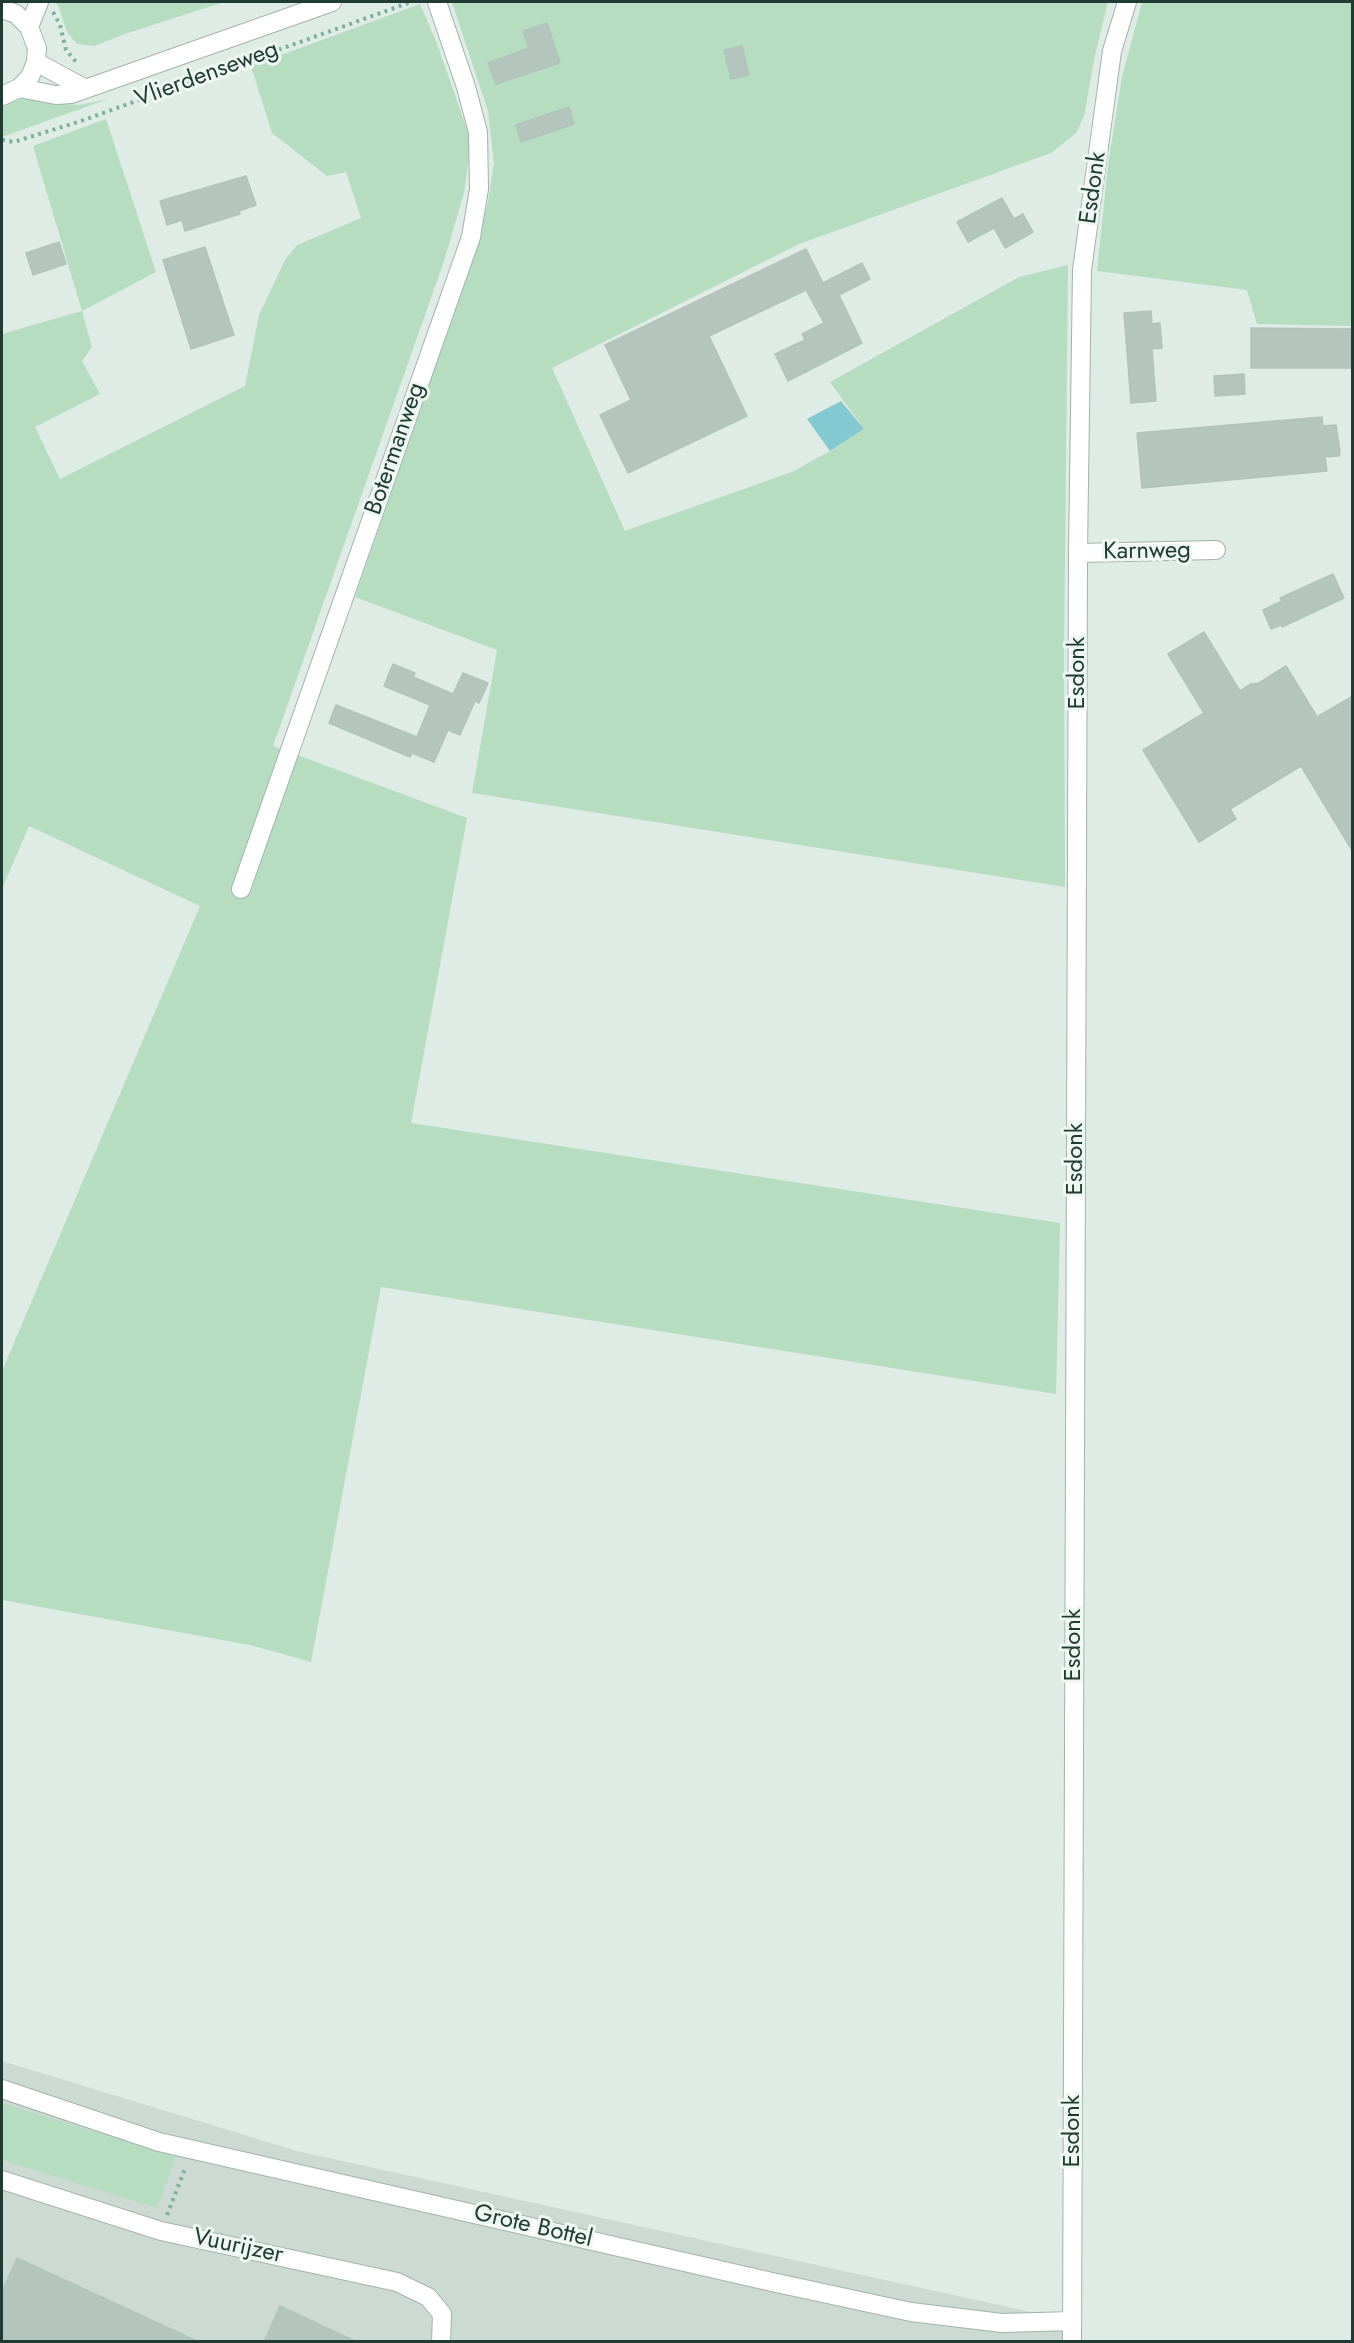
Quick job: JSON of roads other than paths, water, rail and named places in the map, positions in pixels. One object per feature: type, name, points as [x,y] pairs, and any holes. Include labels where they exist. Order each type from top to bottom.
[{"type":"street","points":[[29,27],[42,2]]},
{"type":"street","name":"Vlierdenseweg","points":[[19,88],[56,95],[71,94],[332,2]]},
{"type":"street","name":"Botermanweg","points":[[241,889],[471,237],[479,189],[478,132],[466,87],[437,2]]},
{"type":"street","name":"Esdonk","points":[[1072,2342],[1078,553],[1082,270],[1112,51],[1127,2]]},
{"type":"street","points":[[2,96],[19,88],[30,76],[36,62],[37,48],[29,27],[6,7]]},
{"type":"street","points":[[36,62],[84,88]]},
{"type":"street","name":"Karnweg","points":[[1078,553],[1216,550]]},
{"type":"street","name":"Grote Bottel","points":[[2,2089],[159,2142],[910,2312],[1002,2323],[1072,2321]]},
{"type":"street","name":"Vuurijzer","points":[[2,2180],[161,2231],[397,2282],[428,2297],[442,2314],[441,2342]]},
{"type":"water","points":[[841,401],[864,429],[830,451],[807,419]]}]
